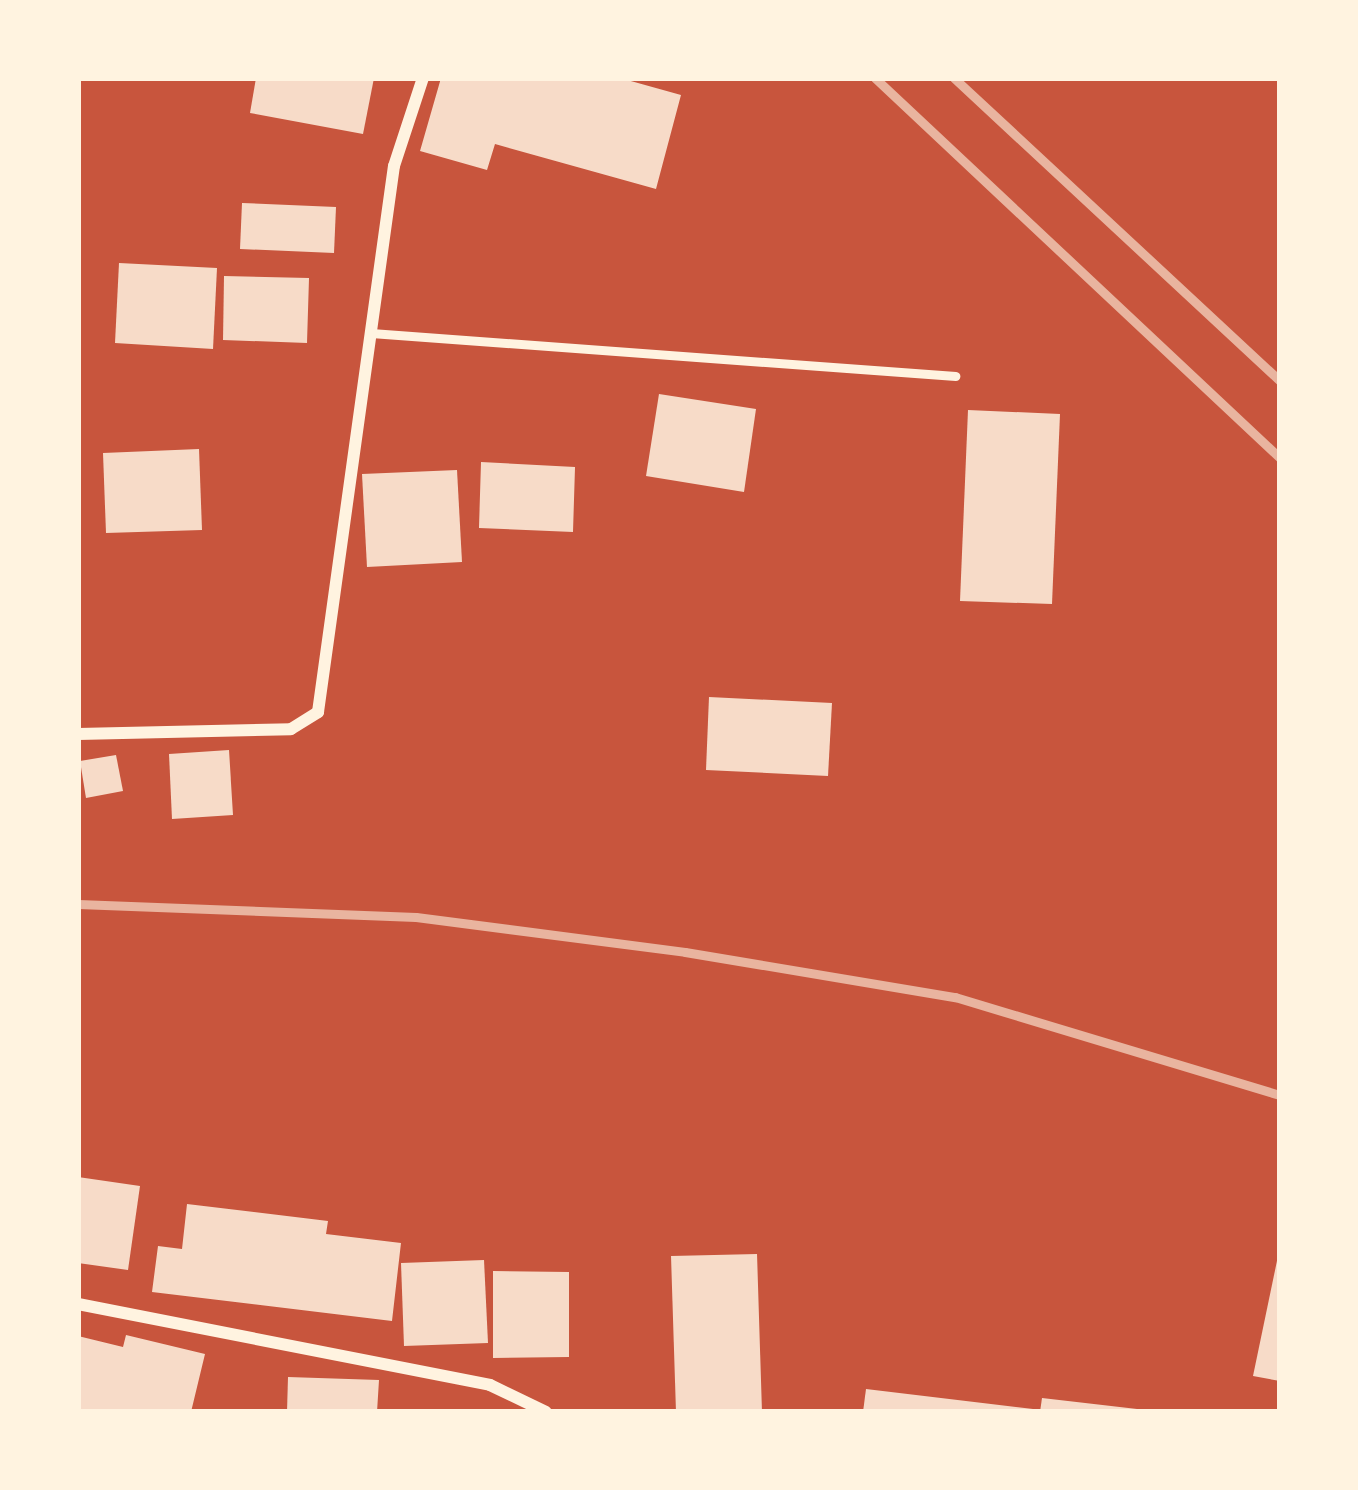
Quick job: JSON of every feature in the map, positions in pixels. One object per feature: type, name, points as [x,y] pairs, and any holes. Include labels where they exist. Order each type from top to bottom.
[{"type":"street","points":[[78,734],[291,729],[318,712],[394,166],[422,78]]},
{"type":"street","points":[[78,1304],[490,1385],[546,1412]]},
{"type":"lane","points":[[371,333],[955,376]]},
{"type":"building","points":[[256,78],[374,78],[363,134],[250,113]]},
{"type":"building","points":[[441,78],[620,78],[681,95],[656,189],[495,144],[487,170],[420,151]]},
{"type":"building","points":[[242,203],[336,207],[334,253],[240,249]]},
{"type":"building","points":[[119,263],[217,268],[213,349],[115,343]]},
{"type":"building","points":[[224,276],[309,278],[307,343],[223,340]]},
{"type":"building","points":[[659,394],[756,409],[744,492],[646,476]]},
{"type":"building","points":[[968,410],[1060,414],[1052,604],[960,601]]},
{"type":"building","points":[[199,449],[202,530],[106,533],[103,453]]},
{"type":"building","points":[[481,462],[575,467],[573,532],[479,528]]},
{"type":"building","points":[[457,470],[462,562],[367,567],[362,474]]},
{"type":"building","points":[[709,697],[832,703],[828,776],[706,770]]},
{"type":"building","points":[[229,750],[233,815],[172,819],[169,754]]},
{"type":"building","points":[[116,755],[123,791],[86,798],[80,761]]},
{"type":"building","points":[[78,1177],[140,1186],[128,1270],[78,1263]]},
{"type":"building","points":[[187,1204],[328,1221],[326,1234],[401,1243],[392,1321],[152,1292],[158,1246],[182,1249]]},
{"type":"building","points":[[757,1254],[762,1412],[676,1412],[671,1256]]},
{"type":"building","points":[[1280,1256],[1280,1381],[1253,1376]]},
{"type":"building","points":[[484,1260],[488,1343],[404,1346],[401,1263]]},
{"type":"building","points":[[493,1271],[569,1272],[569,1357],[493,1358]]},
{"type":"building","points":[[126,1335],[205,1354],[191,1412],[78,1411],[78,1336],[123,1347]]},
{"type":"building","points":[[288,1377],[379,1380],[377,1412],[287,1412]]},
{"type":"building","points":[[866,1389],[1033,1409],[1033,1412],[863,1412]]},
{"type":"building","points":[[1042,1398],[1137,1409],[1137,1412],[1040,1412]]},
{"type":"railway","points":[[875,78],[1280,458]]},
{"type":"railway","points":[[954,78],[1280,381]]},
{"type":"railway","points":[[78,904],[416,917],[685,952],[955,997],[1280,1095]]}]
